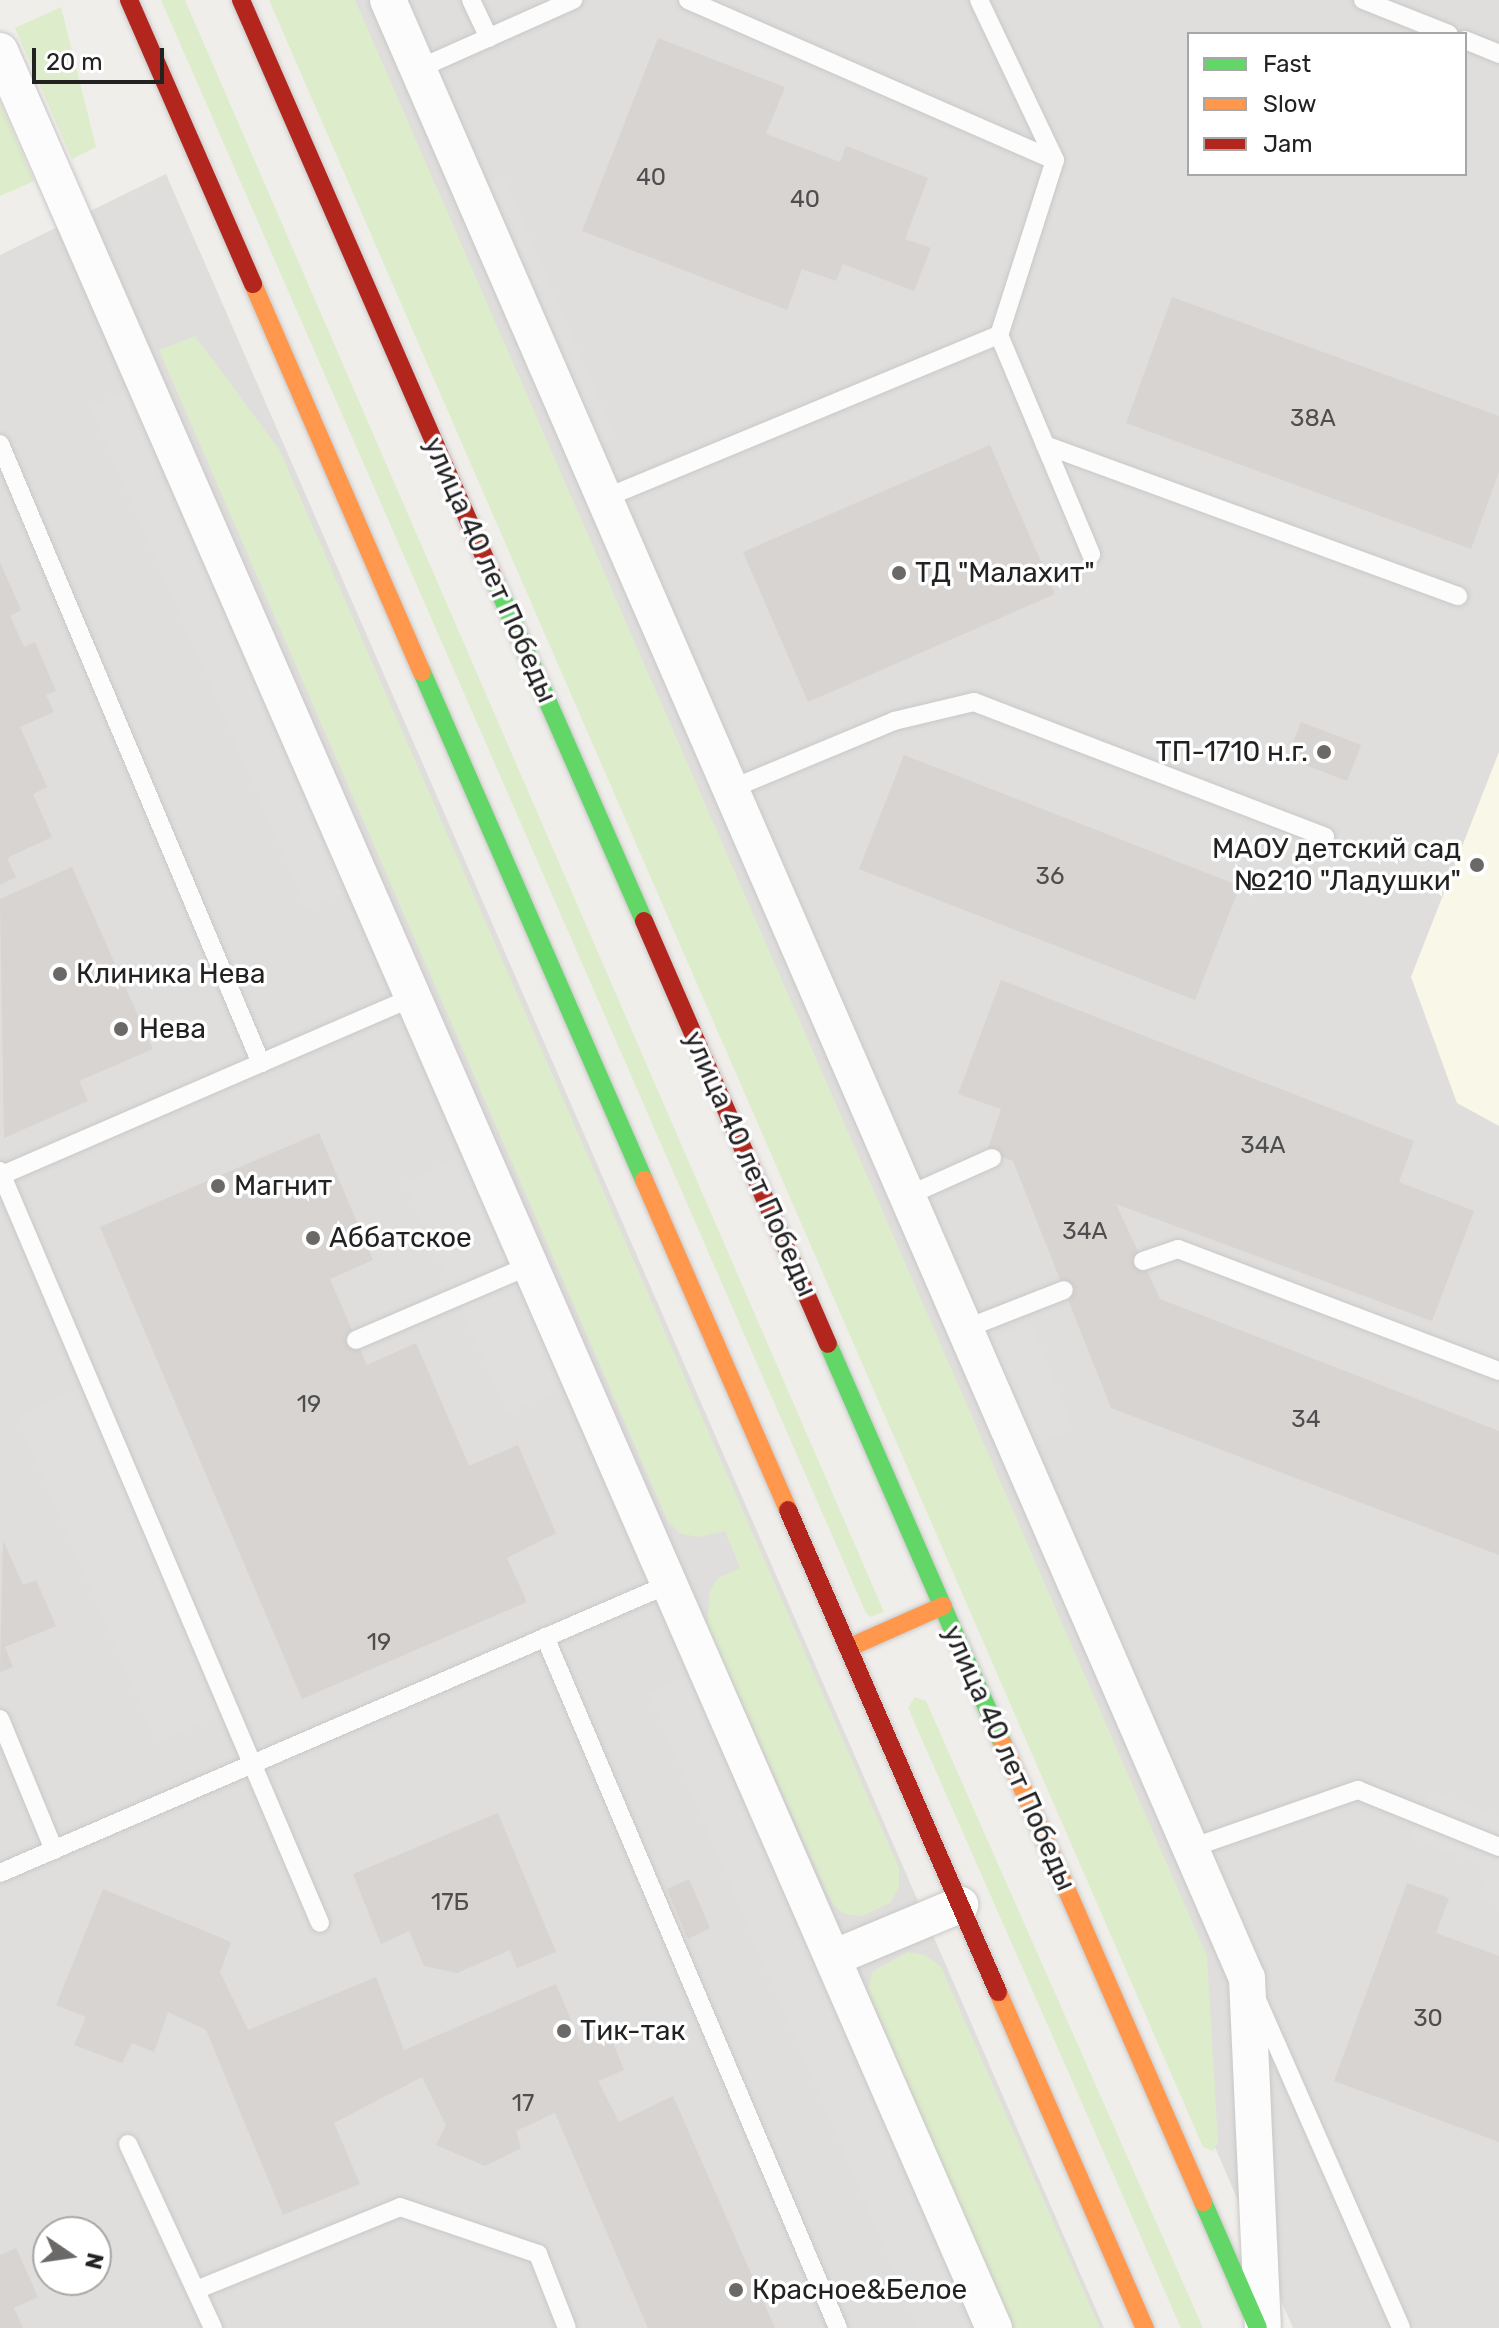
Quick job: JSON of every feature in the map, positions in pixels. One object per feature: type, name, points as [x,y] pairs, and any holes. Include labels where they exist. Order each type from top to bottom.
[{"type":"main road","points":[[129,0],[1145,2328]]},
{"type":"main road","name":"улица 40 лет Победы","points":[[241,0],[1260,2328]]},
{"type":"main road","points":[[848,1648],[943,1606]]},
{"type":"street","points":[[388,0],[1247,1978],[1260,2328]]},
{"type":"street","points":[[0,51],[994,2328]]},
{"type":"street","points":[[833,1958],[960,1905]]},
{"type":"lane","points":[[471,0],[489,38]]},
{"type":"lane","points":[[418,69],[573,0]]},
{"type":"lane","points":[[688,0],[1055,160]]},
{"type":"lane","points":[[979,0],[1055,160],[999,335],[1091,554]]},
{"type":"lane","points":[[1363,0],[1444,32]]},
{"type":"lane","points":[[1467,41],[1499,54]]},
{"type":"lane","points":[[605,498],[999,335]]},
{"type":"lane","points":[[0,444],[261,1063]]},
{"type":"lane","points":[[1045,445],[1458,596]]},
{"type":"lane","points":[[731,789],[894,721],[974,702],[1325,837]]},
{"type":"lane","points":[[320,1923],[255,1763],[1,1174],[414,997]]},
{"type":"lane","points":[[909,1195],[992,1158]]},
{"type":"lane","points":[[1143,1261],[1178,1249],[1499,1371]]},
{"type":"lane","points":[[356,1340],[531,1265]]},
{"type":"lane","points":[[967,1328],[1064,1290]]},
{"type":"lane","points":[[0,1873],[669,1584]]},
{"type":"lane","points":[[545,1637],[838,2328]]},
{"type":"lane","points":[[0,1719],[54,1850]]},
{"type":"lane","points":[[1191,1848],[1358,1790],[1499,1847]]},
{"type":"lane","points":[[1247,1978],[1401,2328]]},
{"type":"lane","points":[[128,2144],[213,2328]]},
{"type":"lane","points":[[196,2290],[400,2207],[538,2254],[567,2328]]},
{"type":"shaded area","points":[[288,0],[1499,0],[1499,2328],[1293,2328]]},
{"type":"shaded area","points":[[166,174],[1104,2328],[0,2328],[0,255]]},
{"type":"shaded area","points":[[503,175],[616,439],[591,450],[478,186]]},
{"type":"shaded area","points":[[144,381],[364,883],[307,909],[91,407]]},
{"type":"shaded area","name":"МАОУ детский сад №210 \"Ладушки\"","points":[[1499,752],[1499,1126],[1457,1103],[1411,977]]},
{"type":"shaded area","points":[[479,1147],[581,1380],[508,1413],[405,1183]]},
{"type":"shaded area","points":[[1031,1324],[1073,1429],[1030,1447],[987,1341]]},
{"type":"shaded area","points":[[91,1382],[232,1709],[157,1743],[18,1418]]},
{"type":"shaded area","points":[[709,1668],[989,2328],[919,2328],[649,1693]]},
{"type":"shaded area","points":[[1430,1790],[1499,1817],[1499,1905],[1479,1897],[1490,1868],[1412,1838]]},
{"type":"green space","points":[[161,0],[185,0],[884,1612],[871,1617],[866,1613]]},
{"type":"green space","points":[[269,0],[355,0],[1207,1956],[1218,2142],[1213,2151],[1203,2147]]},
{"type":"green space","points":[[61,7],[96,147],[72,159],[15,28]]},
{"type":"green space","points":[[0,102],[34,181],[0,196]]},
{"type":"green space","points":[[195,336],[279,449],[899,1868],[899,1888],[890,1903],[862,1916],[845,1914],[833,1905],[707,1625],[710,1590],[718,1578],[740,1568],[725,1531],[699,1537],[681,1534],[668,1522],[159,350]]},
{"type":"green space","points":[[915,1697],[926,1701],[1203,2328],[1181,2328],[908,1708]]},
{"type":"green space","points":[[907,1952],[925,1955],[941,1967],[1100,2328],[1012,2328],[868,1990],[872,1972]]},
{"type":"building","points":[[658,38],[785,87],[766,134],[840,162],[846,146],[928,178],[905,239],[931,248],[914,291],[843,264],[836,281],[802,269],[787,310],[582,231]]},
{"type":"building","points":[[1172,297],[1499,416],[1499,472],[1471,549],[1126,423]]},
{"type":"building","name":"ТД \"Малахит\"","points":[[990,445],[1055,594],[808,702],[743,552]]},
{"type":"building","points":[[0,562],[21,610],[10,616],[24,647],[35,642],[56,691],[46,695],[54,712],[20,727],[47,787],[33,794],[52,837],[7,858],[16,877],[0,885]]},
{"type":"building","name":"ТП-1710 н.г.","points":[[1301,722],[1361,745],[1347,781],[1287,758]]},
{"type":"building","points":[[904,755],[1240,886],[1195,1000],[859,869]]},
{"type":"building","name":"Клиника Нева","points":[[72,867],[153,1049],[79,1081],[88,1101],[4,1138],[0,899]]},
{"type":"building","points":[[1001,980],[1414,1141],[1399,1182],[1474,1211],[1432,1321],[1116,1204],[1160,1299],[1499,1431],[1499,1555],[1111,1408],[1013,1161],[987,1151],[1001,1109],[958,1094]]},
{"type":"building","points":[[319,1133],[373,1260],[330,1279],[367,1365],[416,1343],[469,1466],[518,1445],[556,1533],[507,1558],[527,1602],[302,1699],[100,1227]]},
{"type":"building","points":[[3,1540],[23,1585],[36,1580],[56,1626],[5,1647],[13,1667],[0,1672]]},
{"type":"building","points":[[498,1813],[556,1952],[517,1968],[510,1950],[457,1973],[424,1966],[409,1931],[381,1944],[353,1874]]},
{"type":"building","points":[[689,1879],[710,1928],[688,1939],[667,1889]]},
{"type":"building","points":[[1407,1883],[1449,1898],[1436,1933],[1499,1956],[1499,2142],[1334,2081]]},
{"type":"building","points":[[103,1889],[231,1942],[220,1972],[248,2030],[376,1977],[404,2050],[556,1984],[580,2041],[607,2028],[624,2070],[598,2081],[619,2122],[673,2096],[775,2328],[648,2328],[555,2113],[516,2131],[521,2148],[485,2166],[436,2145],[446,2125],[422,2077],[334,2123],[360,2184],[283,2215],[206,2030],[168,2012],[154,2052],[132,2043],[122,2063],[74,2045],[86,2017],[56,2005]]},
{"type":"building","points":[[16,2248],[32,2284],[32,2296],[38,2297],[14,2308],[23,2328],[0,2328],[0,2255]]},
{"type":"traffic: fast","points":[[494,579],[644,921]]},
{"type":"traffic: fast","points":[[422,672],[644,1180]]},
{"type":"traffic: fast","points":[[828,1344],[1003,1744]]},
{"type":"traffic: fast","points":[[1203,2202],[1258,2328]]},
{"type":"traffic: slow","points":[[253,284],[422,672]]},
{"type":"traffic: slow","points":[[644,1180],[788,1510]]},
{"type":"traffic: slow","points":[[848,1648],[943,1606]]},
{"type":"traffic: slow","points":[[1003,1744],[1203,2202]]},
{"type":"traffic: slow","points":[[998,1992],[1145,2328]]},
{"type":"traffic: jam","points":[[129,0],[253,284]]},
{"type":"traffic: jam","points":[[241,0],[494,579]]},
{"type":"traffic: jam","points":[[644,921],[828,1344]]},
{"type":"traffic: jam","points":[[788,1510],[998,1992]]},
{"type":"place","name":"ТД \"Малахит\"","points":[[899,573]]},
{"type":"place","name":"ТП-1710 н.г.","points":[[1324,752]]},
{"type":"place","name":"МАОУ детский сад №210 \"Ладушки\"","points":[[1477,865]]},
{"type":"place","name":"Клиника Нева","points":[[60,974]]},
{"type":"place","name":"Нева","points":[[121,1029]]},
{"type":"place","name":"Магнит","points":[[218,1186]]},
{"type":"place","name":"Аббатское","points":[[313,1238]]},
{"type":"place","name":"Тик-так","points":[[564,2031]]},
{"type":"place","name":"Красное&Белое","points":[[736,2290]]}]
